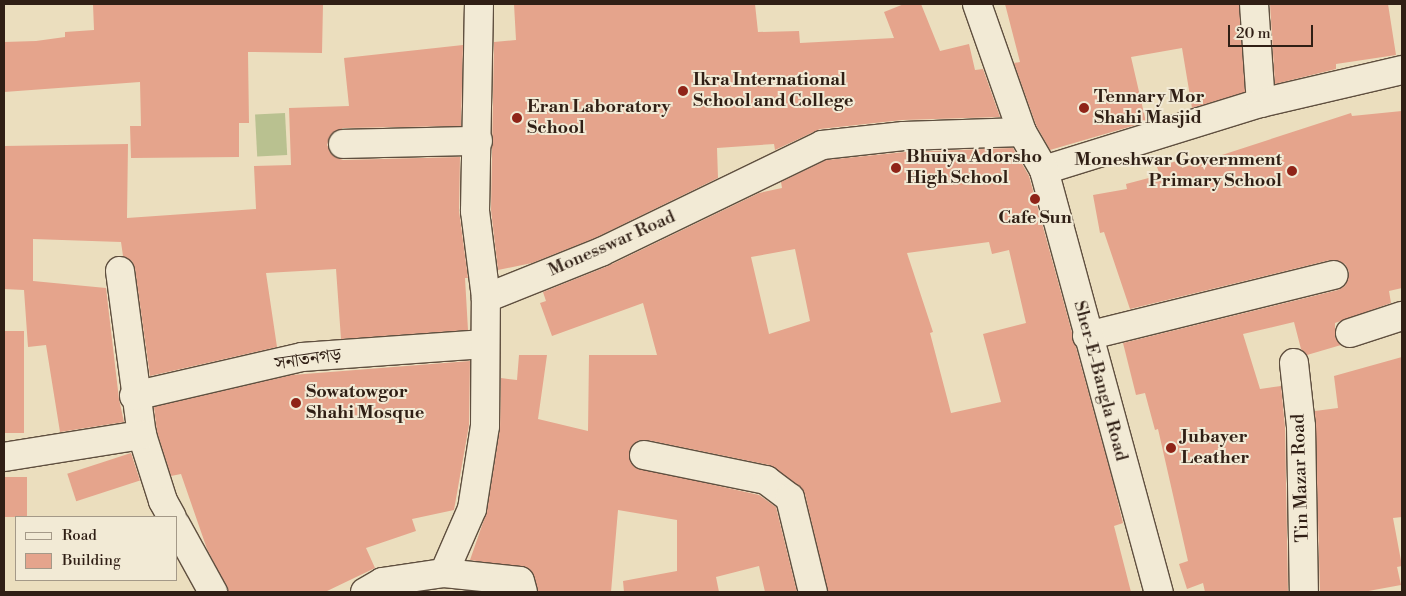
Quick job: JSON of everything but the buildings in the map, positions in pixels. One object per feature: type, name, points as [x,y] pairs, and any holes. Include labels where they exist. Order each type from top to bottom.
[{"type":"street","points":[[444,573],[472,509],[485,426],[484,344],[486,298],[475,211],[480,4]]},
{"type":"street","name":"Sher-E-Bangla Road","points":[[977,4],[1022,132],[1044,170],[1087,336],[1159,592]]},
{"type":"street","points":[[1254,4],[1260,103]]},
{"type":"street","points":[[1044,170],[1260,103],[1402,70]]},
{"type":"street","name":"Monesswar Road","points":[[486,298],[600,252],[822,146],[904,136],[1022,132]]},
{"type":"street","points":[[343,144],[478,141]]},
{"type":"street","points":[[120,271],[134,396],[142,435],[163,501],[171,516]]},
{"type":"street","points":[[1087,336],[1334,275]]},
{"type":"street","points":[[1350,333],[1402,316]]},
{"type":"street","name":"সনাতনগড়","points":[[134,396],[302,357],[484,344]]},
{"type":"street","name":"Tin Mazar Road","points":[[1294,363],[1301,426],[1304,592]]},
{"type":"street","points":[[4,457],[142,435]]},
{"type":"street","points":[[644,455],[766,480],[790,498],[813,592]]},
{"type":"street","points":[[178,529],[213,592]]},
{"type":"street","points":[[365,592],[382,582],[444,573],[520,580],[523,592]]},
{"type":"green space","points":[[285,113],[287,155],[257,157],[255,115]]},
{"type":"place","name":"Ikra International School and College","points":[[683,91]]},
{"type":"place","name":"Tennary Mor Shahi Masjid","points":[[1084,108]]},
{"type":"place","name":"Eran Laboratory School","points":[[517,118]]},
{"type":"place","name":"Bhuiya Adorsho High School","points":[[896,168]]},
{"type":"place","name":"Moneshwar Government Primary School","points":[[1292,171]]},
{"type":"place","name":"Cafe Sun","points":[[1035,199]]},
{"type":"place","name":"Sowatowgor Shahi Mosque","points":[[296,403]]},
{"type":"place","name":"Jubayer Leather","points":[[1171,448]]}]
